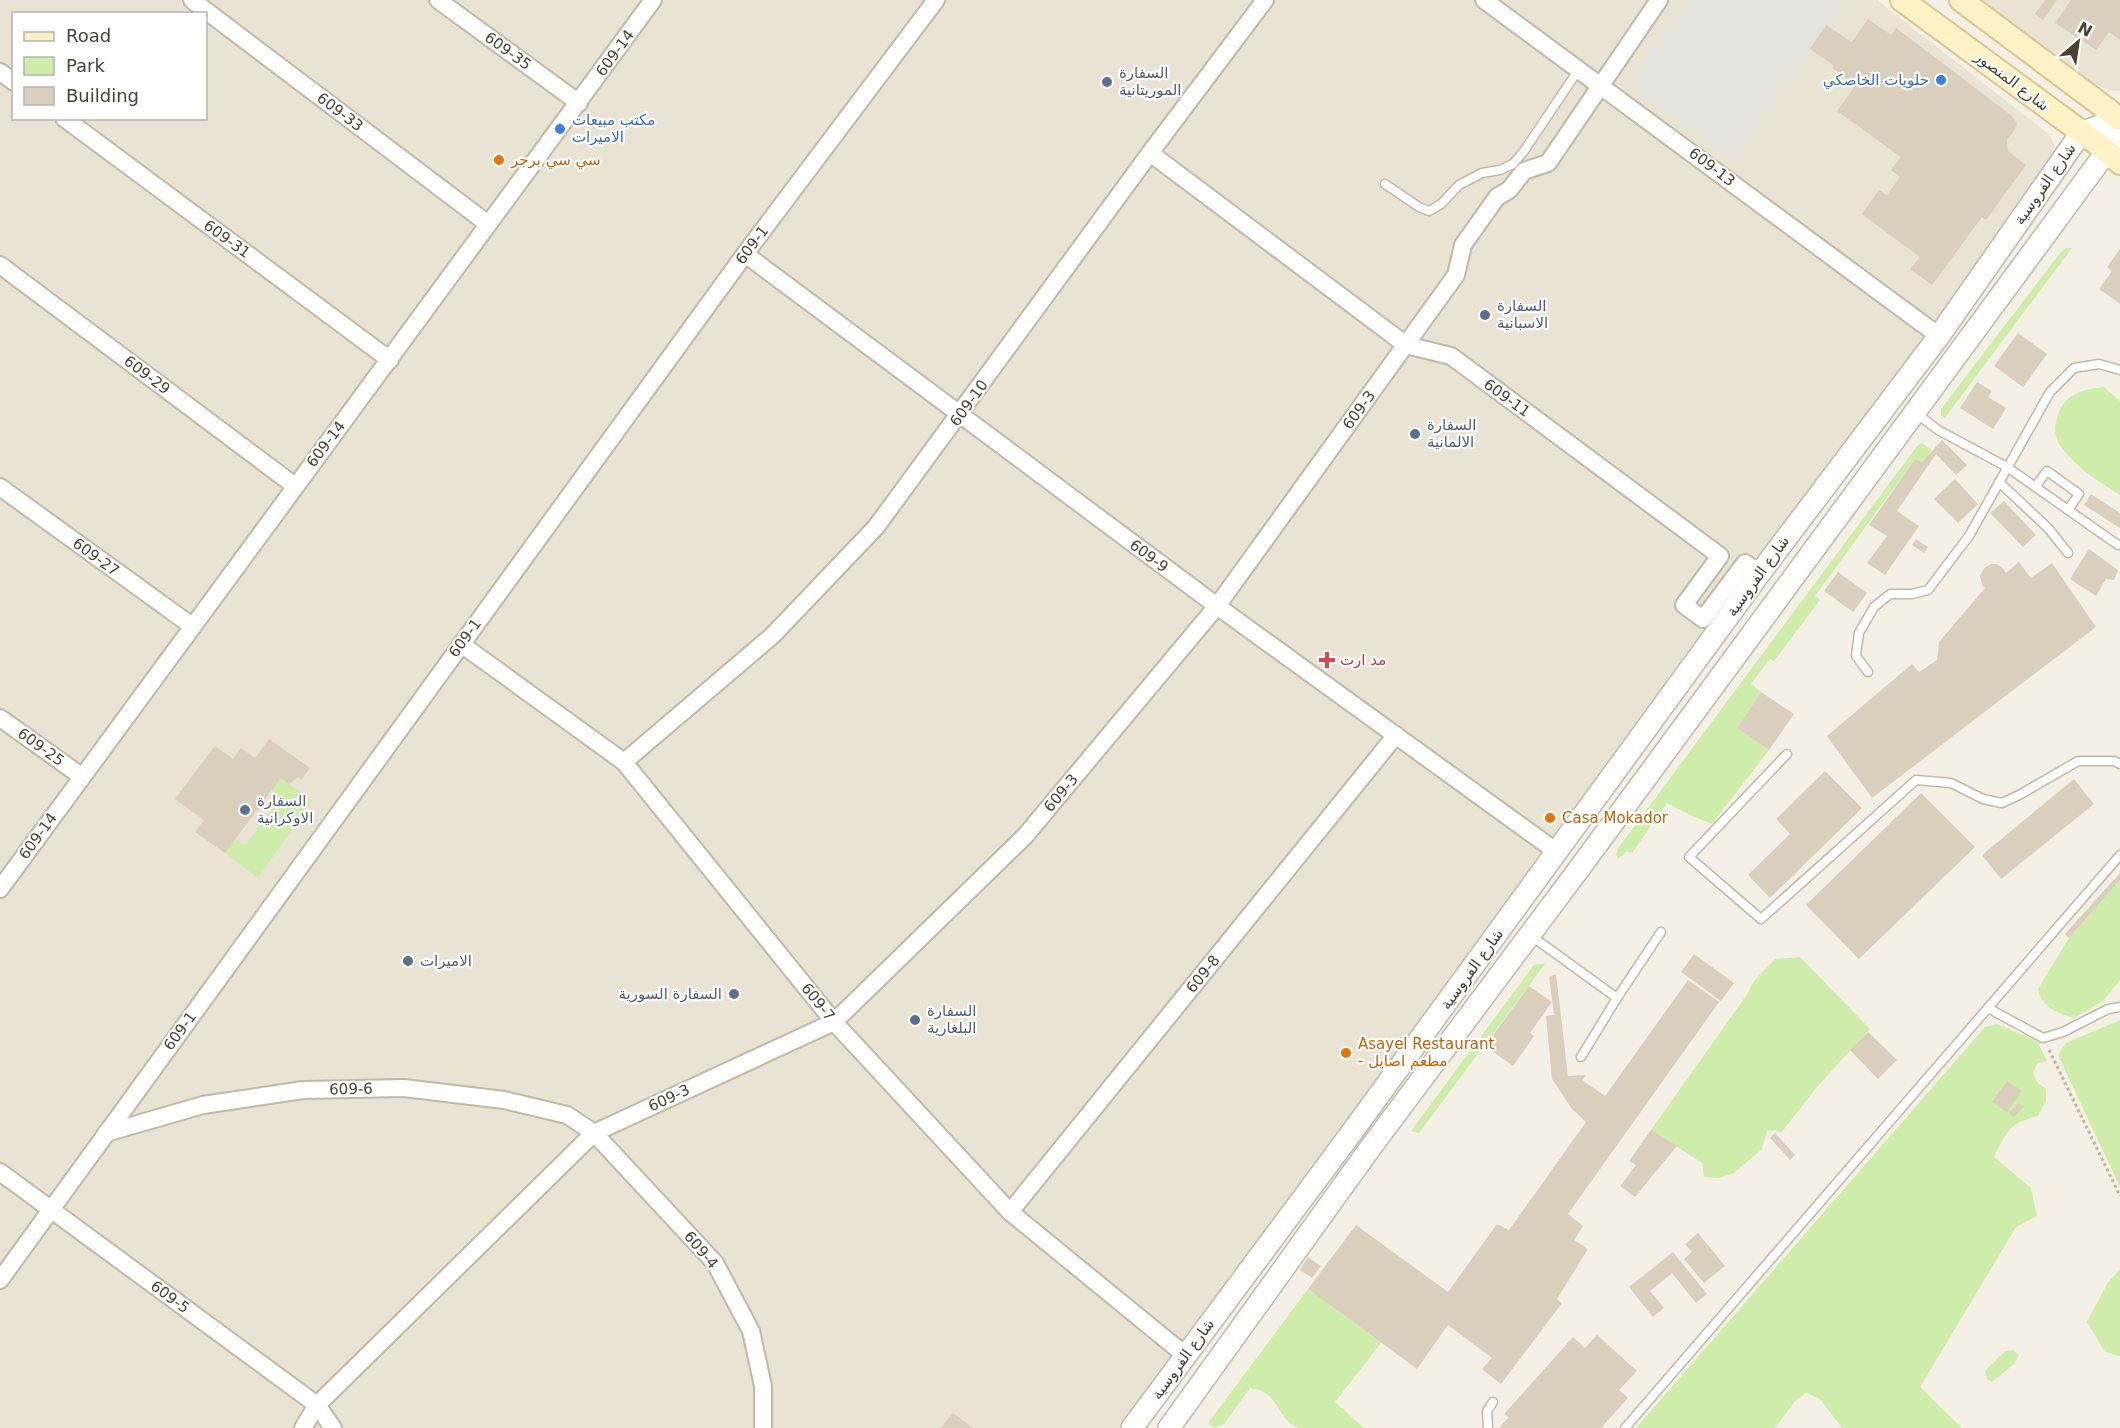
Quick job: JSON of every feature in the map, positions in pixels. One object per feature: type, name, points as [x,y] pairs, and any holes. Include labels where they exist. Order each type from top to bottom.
[{"type":"main road","name":"شارع المنصور","points":[[1902,0],[2113,158]]},
{"type":"main road","points":[[1961,0],[2120,118]]},
{"type":"street","name":"609-33","points":[[192,0],[488,224]]},
{"type":"street","name":"609-35","points":[[438,0],[579,103]]},
{"type":"street","name":"609-14","points":[[0,889],[653,0]]},
{"type":"street","name":"609-1","points":[[0,1280],[745,254],[936,0]]},
{"type":"street","name":"609-10","points":[[624,762],[773,635],[876,527],[1265,0]]},
{"type":"street","name":"609-13","points":[[1484,0],[1939,336]]},
{"type":"street","name":"609-3","points":[[303,1428],[317,1405],[594,1133],[834,1022],[1025,836],[1217,606],[1456,275],[1463,246],[1497,197],[1509,190],[1524,171],[1548,164],[1659,0]]},
{"type":"street","name":"شارع الفروسية","points":[[1132,1428],[1352,1132],[1760,573],[1939,336],[2081,133],[2120,118]]},
{"type":"street","name":"شارع الفروسية","points":[[1169,1428],[1371,1148],[1915,412],[2113,158],[2120,118]]},
{"type":"street","name":"609-31","points":[[67,120],[390,360]]},
{"type":"street","name":"609-11","points":[[1150,153],[1406,345],[1451,357],[1720,556],[1684,605],[1703,619],[1745,563],[1760,573]]},
{"type":"street","name":"609-9","points":[[745,254],[1217,606],[1557,852]]},
{"type":"street","name":"609-29","points":[[0,265],[295,486]]},
{"type":"street","name":"609-27","points":[[0,487],[192,626]]},
{"type":"street","name":"609-7","points":[[461,644],[624,762],[834,1022],[1010,1212],[1185,1355]]},
{"type":"street","name":"609-25","points":[[0,718],[81,776]]},
{"type":"street","name":"609-8","points":[[1010,1212],[1396,735]]},
{"type":"street","name":"609-6","points":[[106,1133],[203,1105],[303,1090],[404,1088],[504,1100],[567,1115],[594,1133]]},
{"type":"street","points":[[1352,1132],[1371,1148]]},
{"type":"street","name":"609-4","points":[[594,1133],[715,1263],[751,1331],[763,1386],[763,1428]]},
{"type":"street","name":"609-5","points":[[0,1172],[317,1405],[333,1428]]},
{"type":"lane","points":[[1384,184],[1429,211],[1441,204],[1459,185],[1482,173],[1500,170],[1513,164],[1579,69]]},
{"type":"lane","points":[[1868,672],[1856,656],[1859,633],[1874,608],[1890,594],[1912,594],[1928,590],[1969,536],[2050,392],[2074,369],[2099,364],[2120,370]]},
{"type":"lane","points":[[1915,412],[1938,430],[2007,467],[2118,545]]},
{"type":"lane","points":[[2035,487],[2047,471],[2079,494],[2068,510]]},
{"type":"lane","points":[[1999,482],[2048,528],[2068,553]]},
{"type":"lane","points":[[1787,754],[1689,857],[1761,919],[1916,780],[1951,783],[1983,799],[2002,802],[2021,795],[2078,761],[2114,761],[2120,764]]},
{"type":"lane","points":[[1625,1428],[2120,855]]},
{"type":"lane","points":[[1581,1057],[1661,932]]},
{"type":"lane","points":[[1529,935],[1617,998]]},
{"type":"lane","points":[[1988,1008],[2043,1038],[2063,1032],[2108,1009],[2120,1007]]},
{"type":"lane","points":[[1488,1428],[1487,1410],[1492,1402]]},
{"type":"path","points":[[2043,1038],[2120,1196]]},
{"type":"shaded area","points":[[0,0],[1877,0],[2050,135],[2055,147],[2054,168],[1125,1428],[0,1428]]},
{"type":"shaded area","points":[[1691,0],[1844,0],[1731,157],[1629,83]]},
{"type":"shaded area","points":[[1975,0],[2120,0],[2120,91],[2110,91],[2082,78]]},
{"type":"green space","points":[[2066,248],[2072,248],[1945,418],[1941,416],[1941,409]]},
{"type":"green space","points":[[2104,387],[2120,401],[2120,495],[2096,480],[2074,462],[2060,445],[2055,432],[2059,413],[2067,400],[2080,392]]},
{"type":"green space","points":[[1922,443],[1932,450],[1922,462],[1913,462],[1815,596],[1820,600],[1774,661],[1770,659],[1751,684],[1761,692],[1737,728],[1769,750],[1712,824],[1667,803],[1632,853],[1627,851],[1618,859],[1616,855],[1618,848],[1917,446]]},
{"type":"green space","points":[[281,778],[312,801],[258,878],[225,853],[235,839],[245,846],[280,797],[271,790]]},
{"type":"green space","points":[[2120,880],[2120,980],[2103,1001],[2074,1018],[2057,1012],[2046,1005],[2038,989],[2069,938]]},
{"type":"green space","points":[[1800,957],[1870,1029],[1817,1087],[1781,1133],[1776,1130],[1767,1131],[1762,1149],[1734,1173],[1720,1178],[1704,1177],[1702,1163],[1651,1130],[1756,979],[1775,959]]},
{"type":"green space","points":[[1545,964],[1419,1133],[1411,1131],[1533,966]]},
{"type":"green space","points":[[2120,1020],[2120,1187],[2058,1055],[2066,1043]]},
{"type":"green space","points":[[1997,1024],[2037,1041],[2047,1061],[2037,1064],[2033,1073],[2038,1083],[2046,1089],[2046,1101],[2038,1116],[2014,1126],[2002,1141],[1994,1157],[2031,1188],[2037,1216],[2016,1227],[1920,1387],[1962,1428],[1842,1428],[1820,1399],[1806,1393],[1796,1400],[1775,1428],[1636,1428],[1985,1027]]},
{"type":"green space","points":[[2120,1269],[2120,1356],[2105,1352],[2087,1322],[2107,1284]]},
{"type":"green space","points":[[1308,1289],[1381,1343],[1335,1402],[1364,1428],[1299,1428],[1286,1419],[1268,1395],[1250,1388],[1224,1424],[1215,1428],[1208,1423]]},
{"type":"green space","points":[[2013,1350],[2019,1355],[2014,1364],[1992,1382],[1987,1379],[1985,1371],[2005,1351]]},
{"type":"building","points":[[2045,0],[2057,0],[2043,20],[2035,14]]},
{"type":"building","points":[[2071,0],[2120,0],[2120,40],[2109,32],[2096,50],[2055,23]]},
{"type":"building","points":[[1868,19],[1891,35],[1896,28],[2012,116],[2017,123],[2007,140],[2008,151],[2026,165],[1986,220],[1982,217],[1932,285],[1910,269],[1920,257],[1862,214],[1879,190],[1887,195],[1900,177],[1891,170],[1901,157],[1837,111],[1856,85],[1810,49],[1826,25],[1852,42]]},
{"type":"building","points":[[2120,249],[2120,304],[2099,289],[2112,271],[2107,267]]},
{"type":"building","points":[[2018,333],[2047,354],[2023,387],[1994,366]]},
{"type":"building","points":[[1977,382],[1992,391],[1988,397],[2006,408],[1993,429],[1960,408]]},
{"type":"building","points":[[1942,440],[1967,465],[1956,475],[1936,454],[1897,511],[1919,526],[1885,575],[1867,563],[1887,536],[1869,525],[1913,462],[1916,460],[1922,462]]},
{"type":"building","points":[[1955,479],[1978,504],[1958,523],[1934,499]]},
{"type":"building","points":[[2091,494],[2120,513],[2120,528],[2084,505]]},
{"type":"building","points":[[2004,501],[2036,535],[2023,547],[1990,513]]},
{"type":"building","points":[[1916,539],[1928,547],[1924,553],[1912,545]]},
{"type":"building","points":[[2089,549],[2118,570],[2114,580],[2106,579],[2096,596],[2070,579]]},
{"type":"building","points":[[2019,562],[2031,578],[2052,563],[2096,627],[1872,798],[1827,736],[1912,664],[1919,672],[1937,660],[1939,642],[1985,588],[1980,576],[1984,568],[1997,564],[2006,573]]},
{"type":"building","points":[[1838,572],[1867,593],[1853,612],[1824,591]]},
{"type":"building","points":[[1761,692],[1794,714],[1769,750],[1737,728]]},
{"type":"building","points":[[269,739],[310,768],[301,780],[298,777],[289,784],[281,778],[225,853],[195,832],[204,820],[175,799],[215,746],[233,759],[241,748],[255,758]]},
{"type":"building","points":[[1825,771],[1862,808],[1770,898],[1748,875],[1790,834],[1776,819]]},
{"type":"building","points":[[2074,779],[2094,804],[2001,879],[1982,855]]},
{"type":"building","points":[[1921,793],[1975,847],[1859,959],[1806,905]]},
{"type":"building","points":[[2120,873],[2120,880],[2069,938],[2065,934]]},
{"type":"building","points":[[1694,954],[1734,983],[1721,1001],[1681,972]]},
{"type":"building","points":[[1556,974],[1568,1076],[1586,1075],[1582,1080],[1605,1096],[1688,980],[1719,1002],[1568,1214],[1583,1226],[1574,1240],[1588,1249],[1557,1299],[1562,1303],[1501,1384],[1482,1369],[1492,1358],[1448,1325],[1417,1369],[1308,1289],[1356,1225],[1448,1292],[1497,1224],[1509,1230],[1586,1122],[1572,1109],[1552,1079],[1546,1016],[1554,1015],[1549,977]]},
{"type":"building","points":[[1529,986],[1552,1002],[1530,1033],[1534,1036],[1513,1066],[1485,1046]]},
{"type":"building","points":[[1868,1032],[1897,1060],[1878,1079],[1850,1050]]},
{"type":"building","points":[[2007,1081],[2022,1091],[2007,1112],[1992,1102]]},
{"type":"building","points":[[2019,1103],[2024,1107],[2013,1118],[2009,1113]]},
{"type":"building","points":[[1651,1130],[1677,1146],[1635,1197],[1620,1186],[1636,1165],[1629,1161]]},
{"type":"building","points":[[1775,1133],[1795,1155],[1790,1160],[1770,1138]]},
{"type":"building","points":[[1698,1233],[1725,1266],[1704,1283],[1684,1259],[1692,1252],[1685,1244]]},
{"type":"building","points":[[1673,1252],[1707,1294],[1696,1303],[1672,1273],[1650,1291],[1664,1308],[1653,1317],[1629,1287]]},
{"type":"building","points":[[1308,1257],[1321,1266],[1312,1278],[1300,1270]]},
{"type":"building","points":[[1597,1335],[1637,1371],[1619,1390],[1628,1398],[1601,1428],[1499,1428],[1509,1417],[1504,1414],[1573,1337],[1585,1348]]},
{"type":"building","points":[[953,1413],[973,1428],[941,1428]]},
{"type":"place","name":"حلويات الخاصكي","points":[[1941,80]]},
{"type":"place","name":"السفارة الموريتانية","points":[[1107,82]]},
{"type":"place","name":"مكتب مبيعات الاميرات","points":[[560,129]]},
{"type":"place","name":"سي سي برجر","points":[[499,160]]},
{"type":"place","name":"السفارة الاسبانية","points":[[1485,315]]},
{"type":"place","name":"السفارة الالمانية","points":[[1415,434]]},
{"type":"place","name":"مد ارت","points":[[1327,660]]},
{"type":"place","name":"السفارة الاوكرانية","points":[[245,810]]},
{"type":"place","name":"Casa Mokador","points":[[1550,818]]},
{"type":"place","name":"الاميرات","points":[[408,961]]},
{"type":"place","name":"السفارة السورية","points":[[734,994]]},
{"type":"place","name":"السفارة البلغارية","points":[[915,1020]]},
{"type":"place","name":"Asayel Restaurant - مطعم اصايل","points":[[1346,1053]]}]
